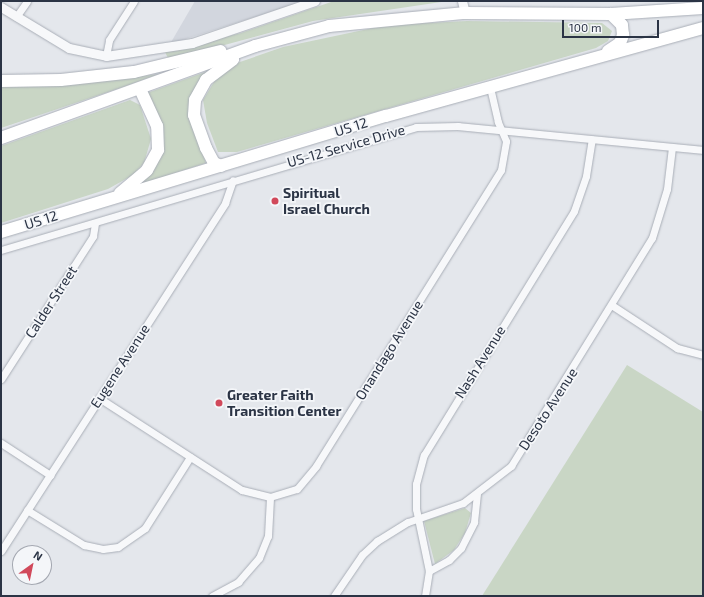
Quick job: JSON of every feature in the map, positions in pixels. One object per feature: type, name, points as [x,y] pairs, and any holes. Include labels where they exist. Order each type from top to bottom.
[{"type":"highway","points":[[1,81],[62,80],[134,72],[285,36],[354,22],[464,7],[611,14],[703,8]]},
{"type":"highway","points":[[598,56],[615,47],[623,35],[622,25],[611,14]]},
{"type":"highway","name":"US 12","points":[[1,232],[490,87],[703,28]]},
{"type":"highway","points":[[1,138],[285,36]]},
{"type":"highway","points":[[221,166],[210,158],[197,125],[194,115],[197,94],[218,69],[285,36]]},
{"type":"highway","points":[[105,201],[139,179],[158,150],[157,126],[140,89]]},
{"type":"street","points":[[16,17],[26,1]]},
{"type":"street","points":[[106,56],[109,40],[134,1]]},
{"type":"street","points":[[1,7],[69,48],[106,56],[192,43],[315,1]]},
{"type":"street","name":"Onandago Avenue","points":[[270,497],[297,489],[316,466],[501,170],[506,151],[502,130],[490,87]]},
{"type":"street","name":"US-12 Service Drive","points":[[1,250],[416,126],[502,130],[703,150]]},
{"type":"street","name":"Nash Avenue","points":[[426,596],[429,571],[417,519],[416,484],[429,443],[574,211],[586,176],[592,139]]},
{"type":"street","name":"Desoto Avenue","points":[[334,596],[362,555],[377,541],[417,519],[463,503],[478,494],[515,461],[613,306],[652,238],[667,189],[672,147]]},
{"type":"street","name":"Eugene Avenue","points":[[1,550],[225,203],[233,180]]},
{"type":"street","name":"Calder Street","points":[[1,379],[93,236],[95,223]]},
{"type":"street","points":[[613,306],[677,348],[703,355]]},
{"type":"street","points":[[99,398],[242,490],[270,497],[268,536],[258,558],[238,582],[212,596]]},
{"type":"street","points":[[1,444],[50,475]]},
{"type":"street","points":[[27,510],[84,545],[103,549],[118,547],[145,528],[190,457]]},
{"type":"street","points":[[429,571],[449,560],[461,548],[474,522],[478,494]]},
{"type":"shaded area","points":[[195,1],[305,1],[170,44]]},
{"type":"green space","points":[[334,1],[448,1],[313,21],[169,60],[165,52],[241,33]]},
{"type":"green space","points":[[467,21],[602,23],[612,31],[608,41],[596,48],[237,152],[218,152],[207,123],[203,100],[217,77],[237,63],[283,47],[387,25]]},
{"type":"green space","points":[[208,71],[201,78],[192,122],[206,163],[141,184],[164,149],[161,125],[147,93]]},
{"type":"green space","points":[[159,74],[1,128],[1,85],[85,83]]},
{"type":"green space","points":[[130,100],[140,105],[151,139],[144,163],[133,175],[108,189],[1,223],[1,146]]},
{"type":"green space","points":[[627,365],[703,412],[703,596],[482,596]]},
{"type":"green space","points":[[465,508],[471,513],[465,533],[454,550],[435,564],[424,521]]},
{"type":"place","name":"Spiritual Israel Church","points":[[275,201]]},
{"type":"place","name":"Greater Faith Transition Center","points":[[219,403]]}]
